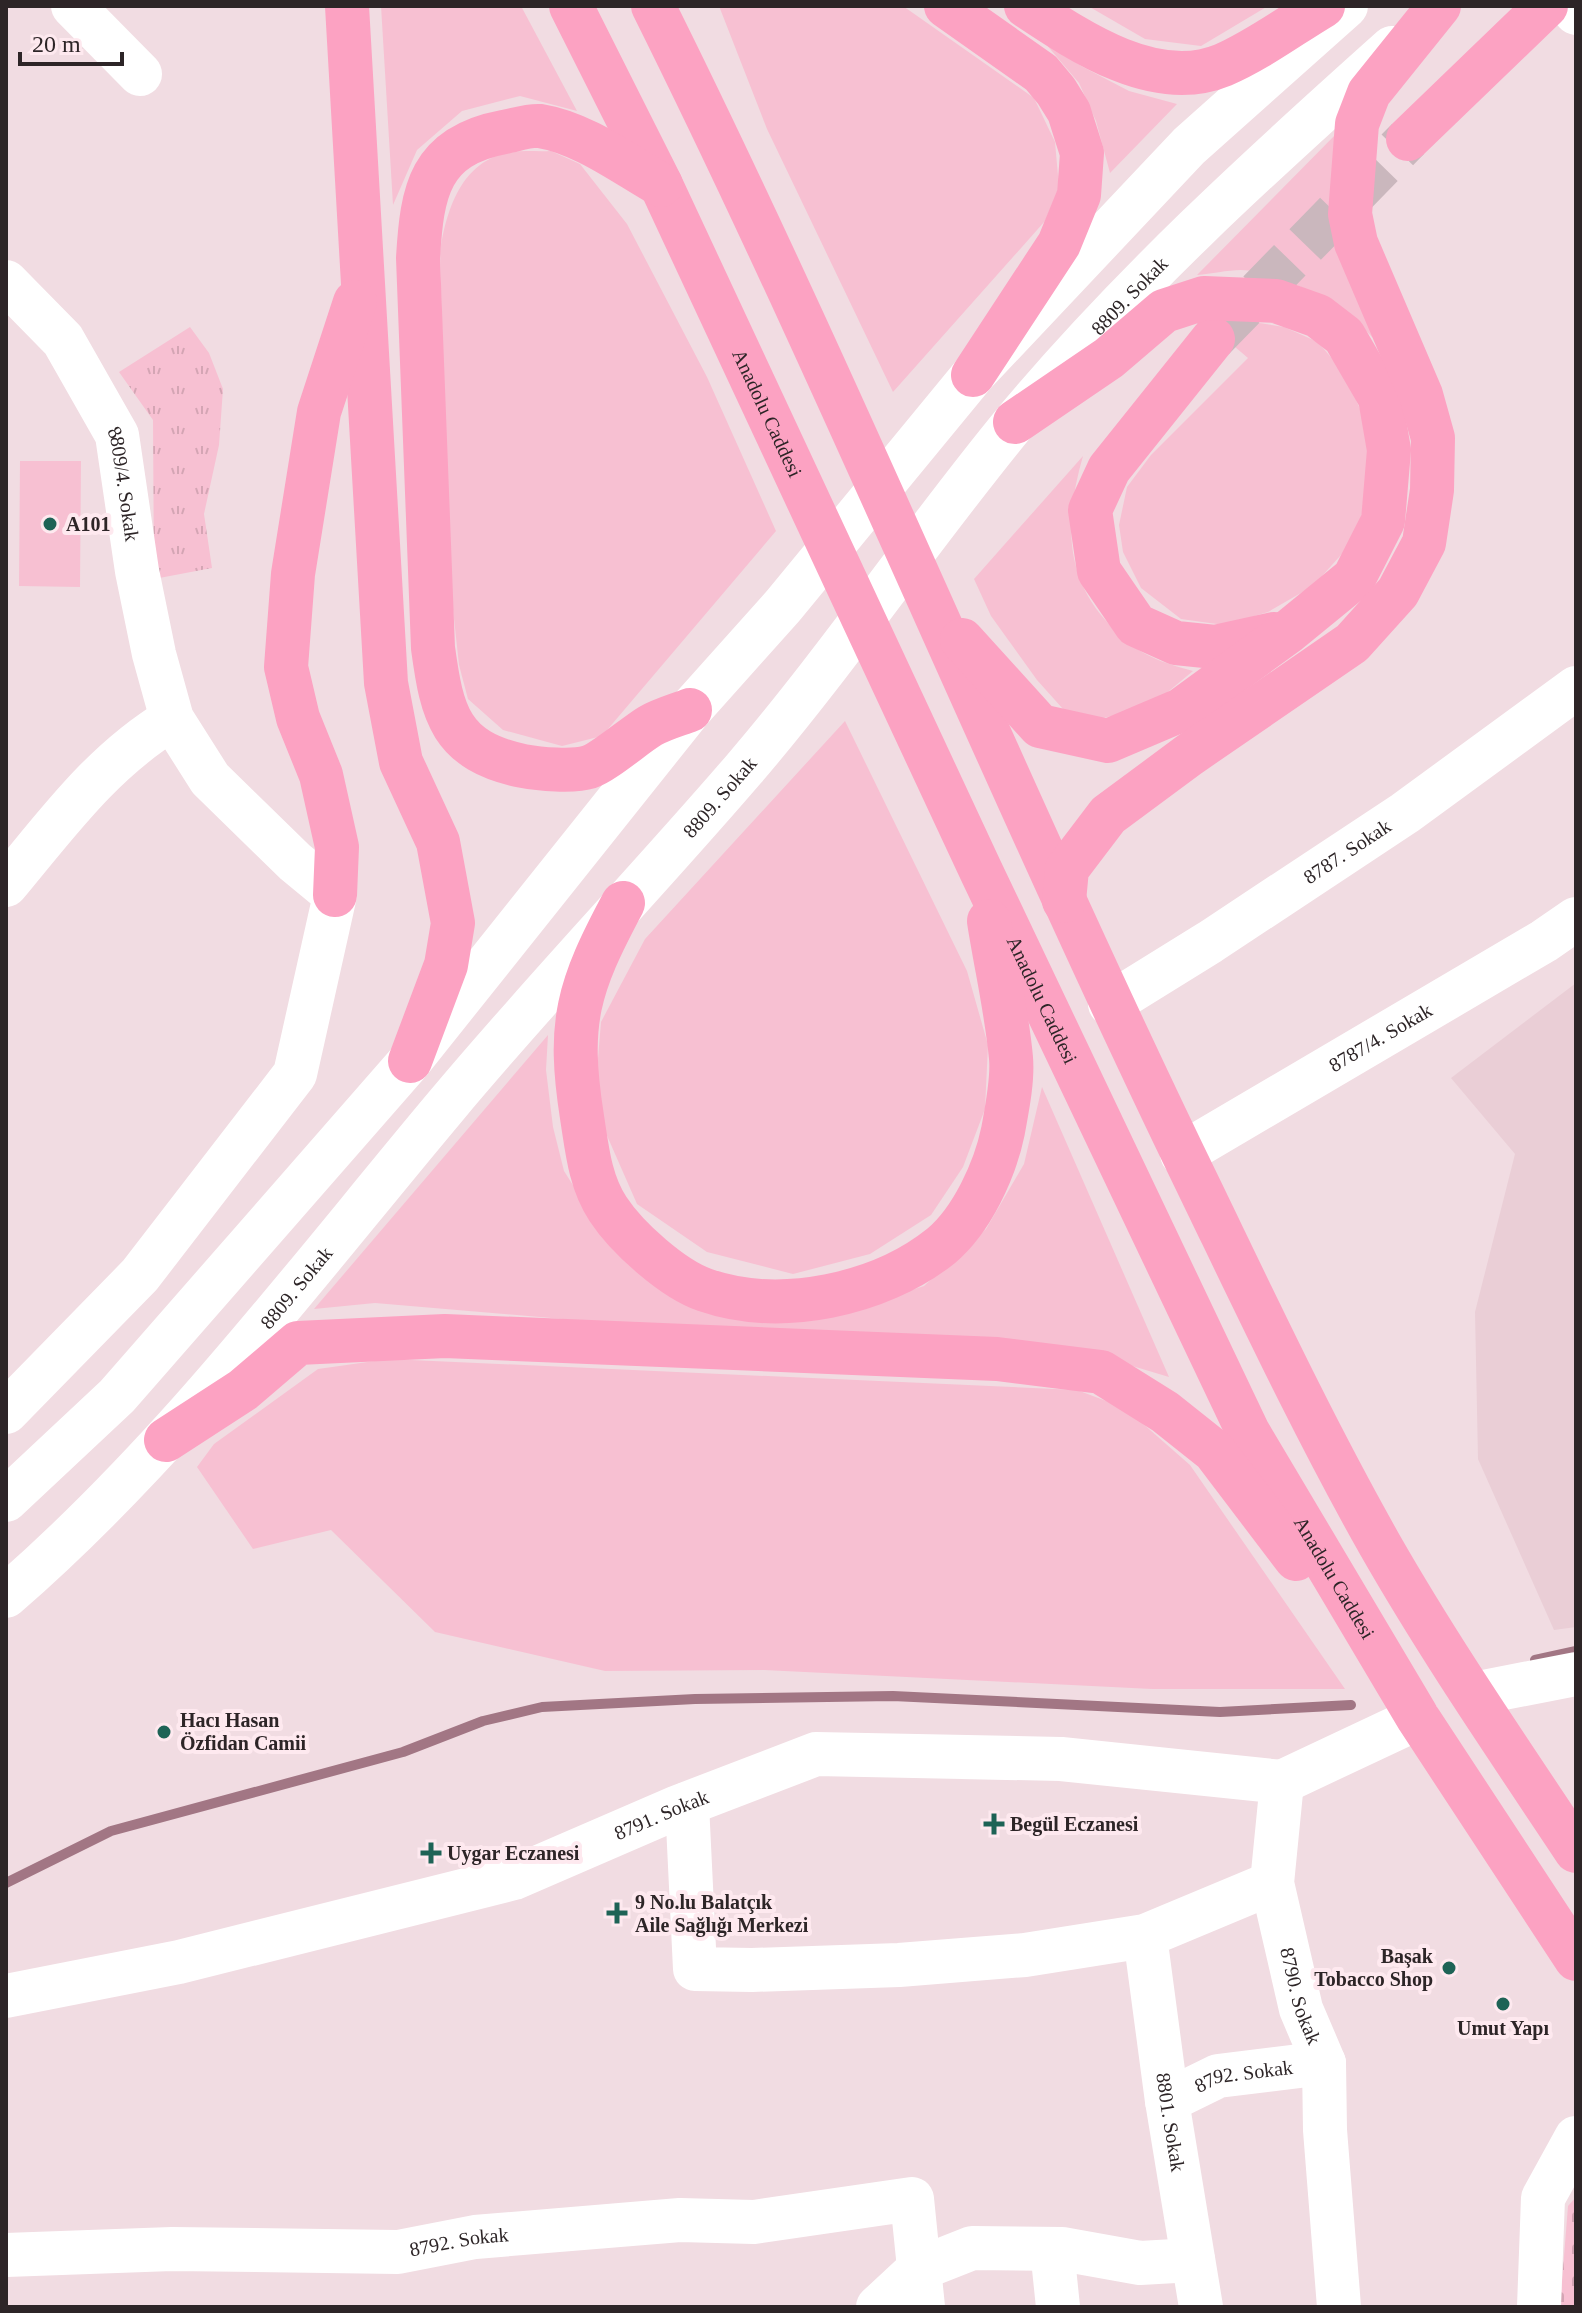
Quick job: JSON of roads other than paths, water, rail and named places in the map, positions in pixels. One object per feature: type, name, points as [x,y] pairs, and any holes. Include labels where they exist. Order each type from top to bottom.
[{"type":"highway","points":[[347,6],[386,683],[401,762],[438,842],[453,923],[446,965],[410,1061]]},
{"type":"highway","name":"Anadolu Caddesi","points":[[571,6],[661,185],[981,871],[1248,1432],[1418,1718],[1576,1959]]},
{"type":"highway","points":[[653,6],[936,612],[1110,1004],[1310,1415],[1382,1547],[1576,1851]]},
{"type":"highway","points":[[676,6],[679,59]]},
{"type":"highway","points":[[946,6],[1041,73],[1069,112],[1082,153],[1079,195],[1059,244],[973,375]]},
{"type":"highway","points":[[1026,6],[1069,35],[1138,68],[1186,72],[1221,65],[1323,6]]},
{"type":"highway","points":[[1064,901],[1067,869],[1108,815],[1352,643],[1398,592],[1424,543],[1432,490],[1433,438],[1421,395],[1356,243],[1350,214],[1357,124],[1369,93],[1390,63],[1439,6]]},
{"type":"highway","points":[[1408,139],[1546,6]]},
{"type":"highway","points":[[661,185],[581,140],[538,126],[484,136],[462,147],[444,159],[427,190],[420,215],[418,258],[433,648],[438,685],[447,716],[469,746],[503,762],[539,769],[589,767],[653,724],[690,710]]},
{"type":"highway","points":[[335,895],[337,847],[321,775],[298,718],[286,667],[293,574],[319,412],[363,277]]},
{"type":"highway","points":[[936,612],[1040,726],[1108,741],[1181,710],[1288,632],[1354,578],[1383,521],[1389,450],[1380,398],[1344,336],[1318,316],[1276,301],[1204,298],[1164,311],[1109,358],[1015,422]]},
{"type":"highway","points":[[1213,339],[1109,469],[1090,510],[1099,571],[1136,625],[1176,643],[1215,647],[1288,632]]},
{"type":"highway","points":[[623,903],[594,958],[578,1005],[574,1052],[589,1168],[608,1210],[673,1275],[705,1290],[755,1301],[800,1299],[850,1291],[902,1271],[942,1245],[972,1212],[985,1184],[1003,1133],[1011,1061],[981,871]]},
{"type":"highway","points":[[166,1440],[243,1390],[298,1343],[445,1336],[997,1359],[1101,1372],[1165,1412],[1214,1451],[1418,1718]]},
{"type":"street","points":[[73,6],[140,74]]},
{"type":"street","points":[[6,1500],[117,1396],[410,1061],[690,710],[783,606],[973,375],[1189,146],[1346,6]]},
{"type":"street","name":"8809. Sokak","points":[[6,1596],[61,1549],[166,1440],[452,1099],[745,768],[1015,422],[1136,288],[1275,153],[1439,6]]},
{"type":"street","points":[[1570,6],[1576,13]]},
{"type":"street","name":"8809/4. Sokak","points":[[6,282],[63,340],[117,435],[137,571],[154,654],[172,719],[210,779],[295,862],[335,895]]},
{"type":"street","name":"8787. Sokak","points":[[1110,1004],[1405,813],[1576,688]]},
{"type":"street","points":[[6,885],[96,778],[148,734],[172,719]]},
{"type":"street","points":[[6,1412],[140,1275],[295,1074],[335,895]]},
{"type":"street","name":"8787/4. Sokak","points":[[1182,1154],[1544,941],[1576,919]]},
{"type":"street","points":[[1473,1694],[1576,1674]]},
{"type":"street","points":[[1282,1782],[1418,1718]]},
{"type":"street","name":"8791. Sokak","points":[[6,1996],[179,1962],[514,1878],[687,1804],[816,1754],[1061,1759],[1282,1782]]},
{"type":"street","name":"8790. Sokak","points":[[1282,1782],[1272,1883],[1301,2009],[1324,2063],[1325,2130],[1339,2307]]},
{"type":"street","points":[[687,1804],[695,1969],[899,1965],[1025,1955],[1145,1936],[1272,1883]]},
{"type":"street","name":"8801. Sokak","points":[[1145,1936],[1167,2101],[1201,2307]]},
{"type":"street","name":"8792. Sokak","points":[[1167,2101],[1218,2076],[1324,2063]]},
{"type":"street","points":[[1539,2307],[1543,2198],[1576,2138]]},
{"type":"street","name":"8792. Sokak","points":[[6,2255],[172,2249],[398,2252],[475,2237],[680,2220],[754,2222],[912,2199],[901,2297]]},
{"type":"street","points":[[901,2297],[972,2248],[1052,2249],[1140,2263],[1193,2260]]},
{"type":"street","points":[[1052,2249],[1058,2307]]},
{"type":"waterway","points":[[1535,1660],[1576,1651]]},
{"type":"waterway","points":[[6,1883],[111,1831],[403,1752],[483,1721],[542,1707],[695,1699],[893,1696],[1220,1712],[1351,1705]]},
{"type":"tunnel","points":[[1213,339],[1408,139]]},
{"type":"place","name":"A101","points":[[50,524]]},
{"type":"place","name":"Hacı Hasan Özfidan Camii","points":[[164,1732]]},
{"type":"place","name":"Begül Eczanesi","points":[[994,1824]]},
{"type":"place","name":"Uygar Eczanesi","points":[[431,1853]]},
{"type":"place","name":"9 No.lu Balatçık Aile Sağlığı Merkezi","points":[[617,1913]]},
{"type":"place","name":"Başak Tobacco Shop","points":[[1449,1968]]},
{"type":"place","name":"Umut Yapı","points":[[1503,2004]]}]
